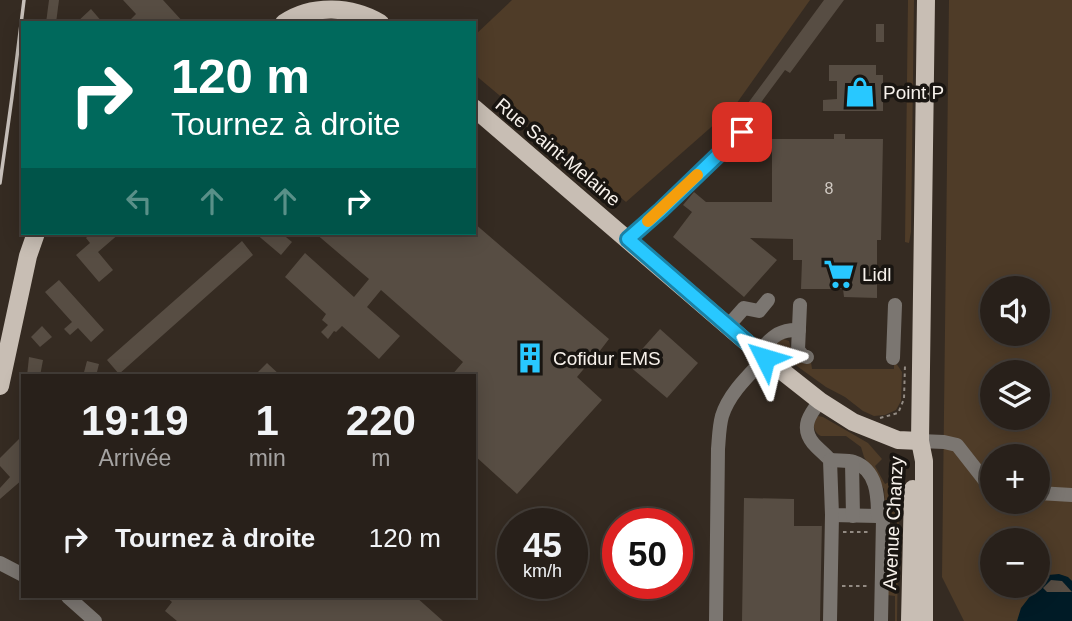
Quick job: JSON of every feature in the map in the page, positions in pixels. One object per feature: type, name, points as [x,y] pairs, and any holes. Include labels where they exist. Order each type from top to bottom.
[{"type":"main road","points":[[920,441],[925,0]]},
{"type":"main road","points":[[287,21],[295,15],[351,5],[377,21]]},
{"type":"main road","name":"Rue Saint-Melaine","points":[[476,110],[762,355],[820,401],[853,422],[887,436],[898,440],[920,441]]},
{"type":"main road","points":[[0,387],[28,256],[35,235]]},
{"type":"main road","name":"Avenue Chanzy","points":[[910,621],[913,460],[920,441]]},
{"type":"main road","name":"Avenue Chanzy","points":[[920,441],[924,461],[925,621]]},
{"type":"street","points":[[628,239],[742,132]]},
{"type":"street","points":[[728,326],[744,308],[759,311],[768,300]]},
{"type":"street","points":[[800,305],[798,350],[807,357]]},
{"type":"street","points":[[895,305],[899,360]]},
{"type":"street","points":[[716,621],[718,449],[723,415],[729,401],[775,335],[783,331],[799,330]]},
{"type":"street","points":[[820,401],[808,416],[806,424],[814,444],[830,460],[852,461],[864,467],[878,490],[878,516]]},
{"type":"street","points":[[920,441],[957,445],[980,474]]},
{"type":"street","points":[[830,460],[830,621]]},
{"type":"street","points":[[852,461],[853,516]]},
{"type":"street","points":[[1050,494],[1072,495]]},
{"type":"street","points":[[832,515],[878,516],[883,519],[881,621]]},
{"type":"street","points":[[0,563],[21,574]]},
{"type":"street","points":[[0,573],[21,574]]},
{"type":"street","points":[[69,598],[95,621]]},
{"type":"path","points":[[879,418],[898,413],[904,399],[899,360]]},
{"type":"path","points":[[831,532],[882,532]]},
{"type":"path","points":[[831,586],[881,586]]},
{"type":"shaded area","points":[[512,0],[810,0],[734,107],[626,202],[476,76],[476,34]]},
{"type":"shaded area","points":[[908,0],[914,0],[909,243],[905,242]]},
{"type":"shaded area","points":[[949,0],[1072,0],[1072,621],[964,621],[942,577]]},
{"type":"shaded area","points":[[783,339],[789,341],[793,356],[811,362],[812,369],[894,369],[896,363],[902,372],[901,401],[896,410],[874,416],[863,411],[776,351],[775,344]]},
{"type":"shaded area","points":[[818,416],[868,443],[882,459],[875,466],[885,484],[891,481],[899,504],[897,621],[895,596],[887,595],[887,581],[895,581],[896,541],[888,541],[888,531],[897,530],[897,517],[886,516],[884,489],[864,457],[861,447],[846,436],[818,434],[814,424]]},
{"type":"water","points":[[1059,574],[1072,581],[1072,621],[1017,621],[1021,608],[1029,598],[1050,598],[1050,575]]},
{"type":"building","points":[[49,0],[59,0],[56,21],[46,21]]},
{"type":"building","points":[[123,0],[163,0],[182,21],[129,21],[136,14]]},
{"type":"building","points":[[824,0],[844,0],[790,73],[785,70],[748,120],[740,114]]},
{"type":"building","points":[[91,9],[101,21],[78,21]]},
{"type":"building","points":[[876,24],[884,24],[884,42],[876,42]]},
{"type":"building","points":[[829,65],[876,65],[876,75],[883,75],[883,111],[823,111],[823,100],[837,99],[837,81],[829,81]]},
{"type":"building","points":[[834,134],[845,134],[845,139],[883,139],[881,240],[877,240],[877,298],[844,297],[843,289],[801,289],[802,260],[793,260],[793,239],[750,238],[777,260],[744,297],[673,237],[692,212],[683,205],[694,192],[706,202],[772,202],[772,139],[834,139]]},
{"type":"building","name":"Cofidur EMS","points":[[476,225],[609,339],[599,352],[604,356],[598,363],[592,359],[577,377],[602,400],[517,494],[476,457],[476,374],[453,374],[463,362],[381,290],[367,307],[400,336],[379,359],[342,326],[328,339],[321,332],[328,325],[322,320],[326,314],[285,277],[305,253],[354,297],[369,279],[317,235],[476,235]]},
{"type":"building","points":[[89,235],[118,235],[98,252],[113,270],[99,282],[76,255],[90,243],[86,238]]},
{"type":"building","points":[[257,235],[283,235],[292,242],[281,255]]},
{"type":"building","points":[[242,241],[253,255],[119,374],[107,360]]},
{"type":"building","points":[[59,280],[104,330],[91,342],[78,328],[70,335],[64,329],[72,322],[45,292]]},
{"type":"building","points":[[42,326],[52,337],[40,347],[31,337]]},
{"type":"building","points":[[660,329],[698,363],[667,398],[628,365]]},
{"type":"building","points":[[29,357],[43,360],[40,374],[27,374]]},
{"type":"building","points":[[87,361],[99,364],[96,374],[84,374]]},
{"type":"building","points":[[267,363],[279,374],[256,374]]},
{"type":"building","points":[[21,437],[21,481],[0,499],[0,488],[10,477],[0,466],[0,458]]},
{"type":"building","points":[[744,498],[794,499],[794,526],[822,526],[820,621],[742,621]]},
{"type":"building","points":[[1050,581],[1062,581],[1072,592],[1050,592]]},
{"type":"building","points":[[167,598],[417,598],[443,621],[177,621],[165,611],[172,602]]},
{"type":"railway","points":[[21,21],[24,0]]},
{"type":"railway","points":[[0,183],[21,24]]},
{"type":"slow traffic","points":[[648,221],[697,175]]},
{"type":"place","name":"Point P","points":[[860,92]]},
{"type":"place","name":"Lidl","points":[[839,274]]},
{"type":"place","name":"Cofidur EMS","points":[[530,358]]},
{"type":"route","points":[[742,132],[628,239],[765,358]]}]
